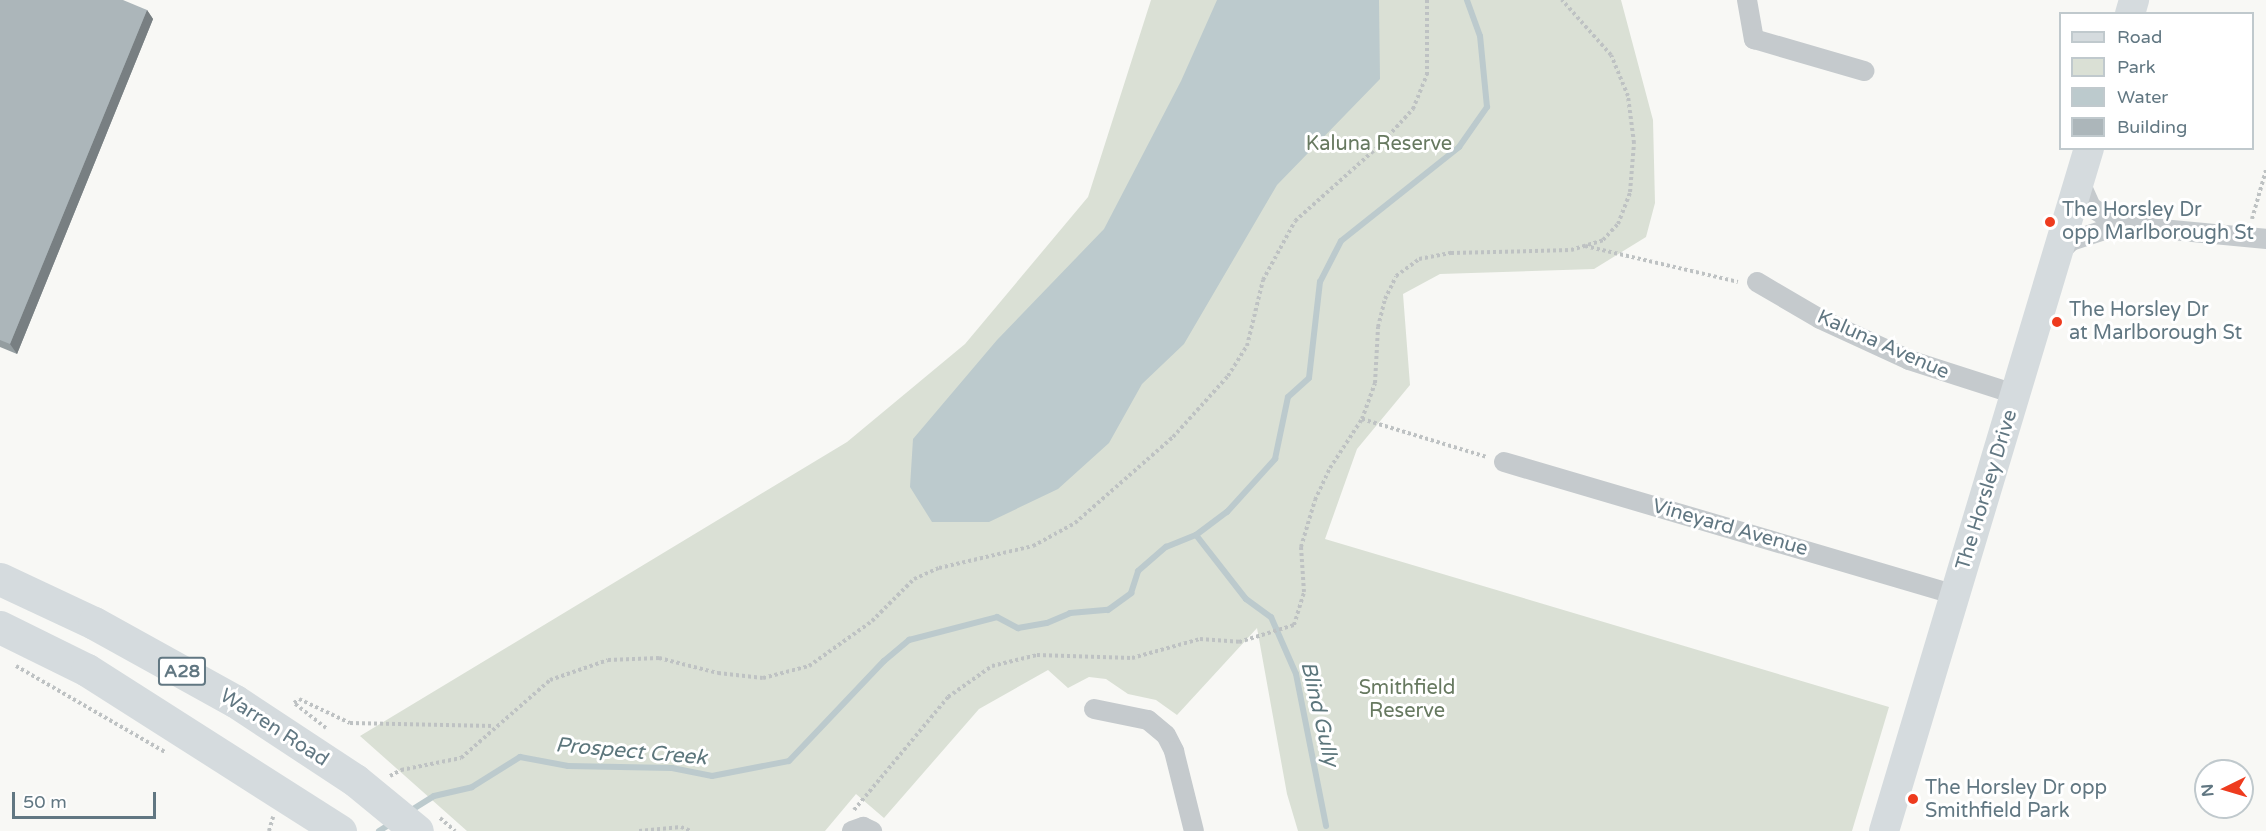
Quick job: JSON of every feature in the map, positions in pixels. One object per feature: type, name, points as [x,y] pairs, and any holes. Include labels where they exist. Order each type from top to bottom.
[{"type":"highway","name":"Warren Road","points":[[0,579],[169,663],[369,780]]},
{"type":"highway","name":"A28","points":[[0,627],[87,670],[311,810],[340,831]]},
{"type":"highway","name":"A28","points":[[369,780],[431,827]]},
{"type":"main road","name":"The Horsley Drive","points":[[1884,831],[2088,150]]},
{"type":"street","points":[[1747,0],[1754,39],[1864,71]]},
{"type":"street","points":[[2079,180],[2091,207],[2119,225]]},
{"type":"street","points":[[2057,255],[2071,241],[2119,225],[2266,238]]},
{"type":"street","name":"Kaluna Avenue","points":[[1757,282],[1820,319],[1909,360],[2015,394]]},
{"type":"street","name":"Vineyard Avenue","points":[[1504,462],[1956,595]]},
{"type":"street","points":[[1094,710],[1148,720],[1166,735],[1174,751],[1194,831]]},
{"type":"street","points":[[850,823],[871,831]]},
{"type":"path","points":[[369,780],[401,770],[461,758],[494,726],[550,680],[608,660],[659,658],[718,673],[763,678],[809,666],[872,621],[914,579],[939,567],[1033,546],[1075,523],[1173,437],[1228,376],[1247,346],[1263,279],[1295,221],[1380,145],[1413,109],[1427,75],[1427,0]]},
{"type":"path","points":[[850,823],[948,697],[992,666],[1037,655],[1132,658],[1200,639],[1239,642],[1275,634],[1290,626],[1300,613],[1304,592],[1301,547],[1315,500],[1330,468],[1362,419],[1375,383],[1378,327],[1384,299],[1396,276],[1419,259],[1451,253],[1525,254],[1584,246],[1603,240],[1618,224],[1630,192],[1634,142],[1628,96],[1611,55],[1562,0]]},
{"type":"path","points":[[2252,219],[2266,170]]},
{"type":"path","points":[[1584,246],[1738,282],[1757,282]]},
{"type":"path","points":[[1362,419],[1504,462]]},
{"type":"path","points":[[294,703],[299,699],[350,723],[494,726]]},
{"type":"path","points":[[431,827],[455,831]]},
{"type":"path","points":[[639,831],[681,827],[691,831]]},
{"type":"green space","points":[[1151,0],[1621,0],[1653,120],[1655,203],[1646,237],[1594,269],[1440,274],[1403,294],[1410,385],[1357,449],[1325,539],[1889,707],[1852,831],[1298,831],[1287,794],[1257,628],[1177,715],[1156,700],[1128,694],[1106,679],[1089,677],[1068,688],[1048,670],[979,709],[884,818],[856,794],[825,831],[467,831],[360,736],[847,442],[965,344],[1088,197]]},
{"type":"water","points":[[1217,0],[1379,0],[1380,79],[1277,185],[1184,344],[1142,384],[1109,443],[1058,489],[989,522],[932,522],[910,487],[913,439],[997,340],[1104,229],[1181,81]]},
{"type":"building","points":[[0,0],[123,0],[147,10],[10,344],[0,340]]},
{"type":"waterway","name":"Prospect Creek","points":[[410,811],[434,796],[472,787],[520,757],[568,766],[672,768],[712,776],[789,761],[884,661],[909,640],[997,617],[1018,628],[1047,623],[1070,613],[1108,610],[1131,593],[1138,571],[1166,547],[1196,535],[1227,512],[1275,459],[1288,397],[1309,378],[1320,282],[1341,241],[1459,147],[1487,107],[1480,36],[1467,0]]},
{"type":"waterway","name":"Blind Gully","points":[[1196,535],[1246,599],[1271,617],[1296,674],[1326,826]]},
{"type":"waterway","name":"Prospect Creek","points":[[379,831],[392,823]]},
{"type":"place","name":"The Horsley Dr opp Marlborough St","points":[[2050,222]]},
{"type":"place","name":"The Horsley Dr at Marlborough St","points":[[2057,322]]},
{"type":"place","name":"The Horsley Dr opp Smithfield Park","points":[[1913,799]]},
{"type":"park label","name":"Kaluna Reserve","points":[[1379,144]]},
{"type":"park label","name":"Smithfield Reserve","points":[[1407,700]]}]
